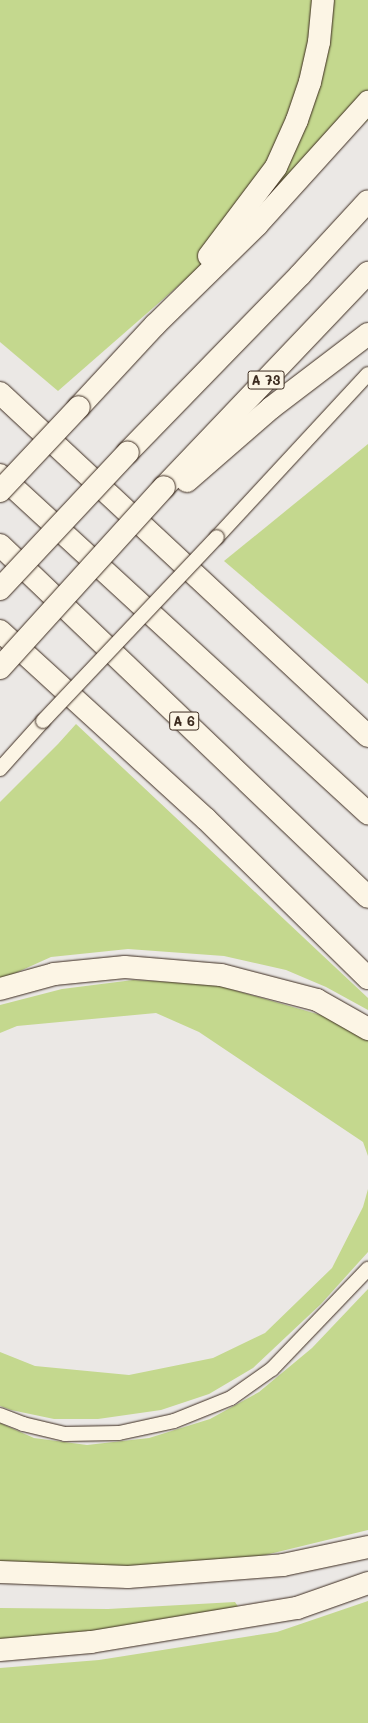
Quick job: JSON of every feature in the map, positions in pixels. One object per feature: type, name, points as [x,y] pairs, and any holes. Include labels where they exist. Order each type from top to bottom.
[{"type":"highway","points":[[155,325],[245,210],[276,167],[297,120],[310,82],[319,42],[323,0]]},
{"type":"highway","points":[[0,492],[155,325],[257,225],[368,102]]},
{"type":"highway","points":[[0,589],[128,452],[295,280],[368,201]]},
{"type":"highway","name":"A 73","points":[[0,668],[106,550],[168,490],[368,273]]},
{"type":"highway","points":[[168,490],[271,408],[368,334]]},
{"type":"highway","points":[[0,393],[368,736]]},
{"type":"highway","points":[[0,475],[368,813]]},
{"type":"highway","name":"A 6","points":[[0,545],[368,897]]},
{"type":"highway","points":[[0,631],[206,819],[368,978]]},
{"type":"highway","points":[[277,650],[368,719]]},
{"type":"highway","points":[[0,989],[54,974],[125,967],[221,975],[317,1000],[368,1029]]},
{"type":"highway","points":[[0,1572],[128,1577],[283,1565],[368,1546]]},
{"type":"highway","points":[[0,1650],[91,1642],[297,1608],[368,1583]]},
{"type":"lane","points":[[0,769],[43,721],[217,537],[368,374]]},
{"type":"lane","points":[[0,1415],[23,1424],[65,1434],[119,1432],[174,1421],[230,1398],[272,1369],[368,1269]]},
{"type":"green space","points":[[0,0],[368,0],[368,120],[58,391],[0,342]]},
{"type":"green space","points":[[368,444],[368,684],[224,561]]},
{"type":"green space","points":[[76,724],[368,998],[368,1010],[326,987],[286,970],[224,956],[128,949],[51,957],[0,980],[0,802]]},
{"type":"green space","points":[[133,980],[213,984],[331,1018],[368,1037],[368,1156],[363,1142],[199,1032],[156,1013],[17,1026],[0,1033],[0,1005],[62,989]]},
{"type":"green space","points":[[368,1189],[368,1252],[321,1304],[253,1368],[209,1394],[161,1410],[98,1419],[54,1419],[11,1410],[0,1406],[0,1352],[35,1366],[129,1375],[213,1358],[265,1333],[332,1268],[363,1207]]},
{"type":"green space","points":[[368,1289],[368,1530],[236,1562],[143,1572],[0,1566],[0,1423],[34,1438],[87,1445],[149,1438],[210,1419],[259,1392],[312,1348]]},
{"type":"green space","points":[[368,1601],[368,1723],[0,1723],[0,1668],[99,1660],[277,1632]]},
{"type":"green space","points":[[235,1602],[241,1611],[126,1630],[0,1642],[0,1608],[108,1609]]}]
